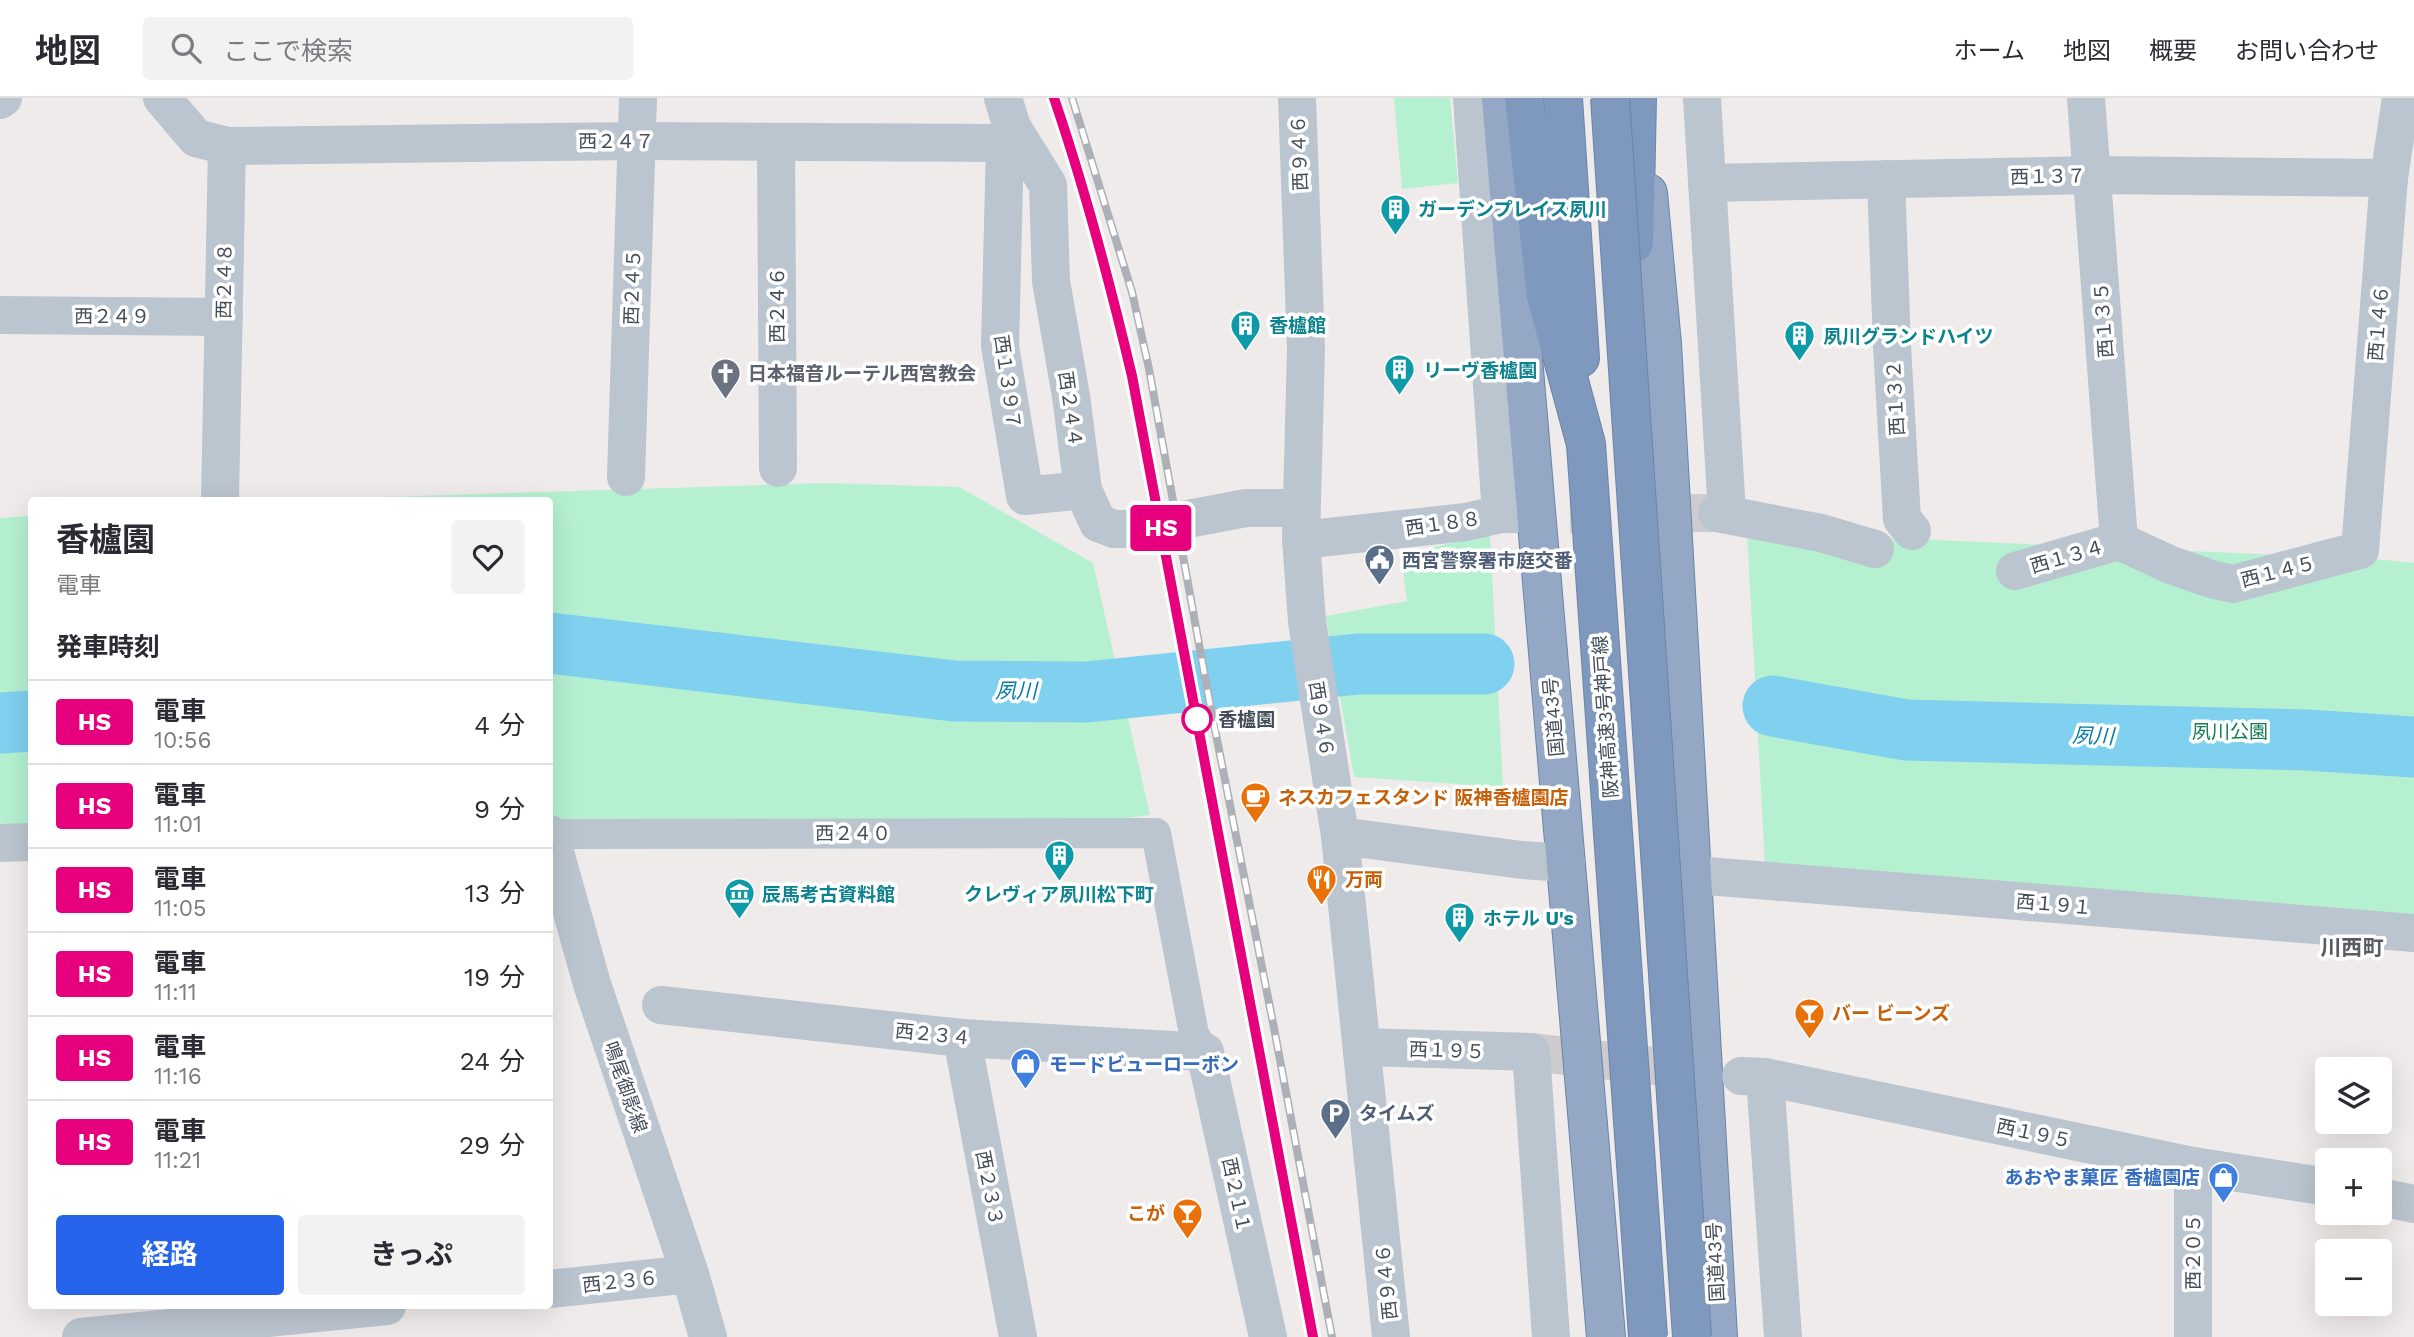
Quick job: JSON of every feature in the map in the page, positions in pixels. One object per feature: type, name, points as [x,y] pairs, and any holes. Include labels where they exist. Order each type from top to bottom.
[{"type":"highway","name":"国道43号","points":[[1501,98],[1606,1337]]},
{"type":"highway","points":[[1524,98],[1546,296],[1586,444]]},
{"type":"highway","name":"阪神高速3号神戸線","points":[[1563,98],[1648,1337]]},
{"type":"highway","points":[[1610,98],[1692,1337]]},
{"type":"highway","name":"国道43号","points":[[1638,98],[1662,344],[1718,1337]]},
{"type":"highway","points":[[1631,423],[1638,98]]},
{"type":"street","points":[[162,98],[197,138],[227,146]]},
{"type":"street","name":"西２４５","points":[[626,477],[638,98]]},
{"type":"street","name":"西９４６","points":[[1297,98],[1306,349],[1301,524],[1307,621],[1340,836],[1391,1337]]},
{"type":"street","name":"西１８８","points":[[1301,524],[1466,522],[1507,514],[1472,98]]},
{"type":"street","points":[[1702,98],[1722,513],[1821,533],[1875,548]]},
{"type":"street","name":"西１３５","points":[[2086,98],[2119,541]]},
{"type":"street","name":"西１４６","points":[[2360,550],[2389,178],[2401,98]]},
{"type":"street","name":"西２４７","points":[[227,146],[776,142],[1007,123]]},
{"type":"street","name":"西２４４","points":[[1007,123],[1048,185],[1051,281],[1071,396],[1083,490],[1098,523],[1114,529],[1135,529],[1246,508],[1301,524]]},
{"type":"street","name":"西１３９７","points":[[1007,123],[1000,345],[1025,496],[1083,490]]},
{"type":"street","name":"西２４６","points":[[776,142],[778,468]]},
{"type":"street","name":"西２４８","points":[[220,497],[227,146]]},
{"type":"street","name":"西１３７","points":[[1707,183],[2093,175],[2389,178]]},
{"type":"street","name":"西１３２","points":[[1886,179],[1902,520],[1912,531]]},
{"type":"street","name":"西２４９","points":[[0,315],[224,317]]},
{"type":"street","name":"西１４５","points":[[2119,541],[2172,565],[2211,579],[2233,583],[2360,550]]},
{"type":"street","name":"西１３４","points":[[2015,571],[2119,541]]},
{"type":"street","name":"西２４０","points":[[553,834],[1156,833]]},
{"type":"street","name":"西２１１","points":[[1156,833],[1200,1043],[1268,1337]]},
{"type":"street","points":[[1340,836],[1522,861],[1566,863]]},
{"type":"street","points":[[0,843],[28,842]]},
{"type":"street","name":"鳴尾御影線","points":[[553,845],[592,984],[690,1274],[708,1337]]},
{"type":"street","name":"西１９１","points":[[1693,875],[2333,921],[2414,933]]},
{"type":"street","name":"西２３４","points":[[661,1005],[962,1038],[1200,1043]]},
{"type":"street","name":"西２３３","points":[[962,1038],[1018,1337]]},
{"type":"street","name":"西１９５","points":[[1363,1047],[1531,1052],[1551,1337]]},
{"type":"street","name":"西１９５","points":[[1783,1337],[1753,1077],[2193,1166],[2315,1185]]},
{"type":"street","name":"西２０５","points":[[2193,1166],[2193,1337]]},
{"type":"street","points":[[2392,1199],[2414,1204]]},
{"type":"street","name":"西２３６","points":[[553,1289],[690,1274]]},
{"type":"street","points":[[81,1337],[166,1333],[362,1309]]},
{"type":"green space","points":[[1394,98],[1450,98],[1458,183],[1402,189]]},
{"type":"green space","points":[[824,483],[959,487],[1093,563],[1150,815],[1113,820],[553,828],[553,497],[386,497]]},
{"type":"green space","points":[[28,516],[28,836],[0,836],[0,518]]},
{"type":"green space","name":"夙川公園","points":[[1747,532],[2376,559],[2414,563],[2414,921],[1851,882],[1820,866],[1765,866]]},
{"type":"green space","points":[[1490,534],[1503,787],[1354,777],[1326,616],[1407,601],[1401,555]]},
{"type":"waterway","name":"夙川","points":[[553,643],[954,691],[1087,692],[1358,664],[1484,664]]},
{"type":"waterway","name":"夙川","points":[[1773,706],[1906,730],[2307,740],[2414,747]]},
{"type":"waterway","name":"夙川","points":[[0,723],[28,721]]},
{"type":"tunnel","points":[[1513,514],[1717,513]]},
{"type":"tunnel","points":[[1531,1052],[1707,1072]]},
{"type":"railway","points":[[1054,98],[1096,236],[1131,376],[1313,1337]]},
{"type":"railway","points":[[1072,98],[1132,292],[1149,369],[1209,699],[1332,1337]]},
{"type":"train","name":"HS","points":[[1054,98],[1073,155],[1132,376],[1313,1337]]},
{"type":"place","name":"ガーデンプレイス夙川","points":[[1395,236]]},
{"type":"place","name":"香櫨館","points":[[1246,352]]},
{"type":"place","name":"夙川グランドハイツ","points":[[1800,363]]},
{"type":"place","name":"リーヴ香櫨園","points":[[1400,397]]},
{"type":"place","name":"日本福音ルーテル西宮教会","points":[[725,400]]},
{"type":"place","name":"西宮警察署市庭交番","points":[[1379,587]]},
{"type":"place","name":"香櫨園","points":[[1197,719]]},
{"type":"place","name":"ネスカフェスタンド 阪神香櫨園店","points":[[1255,824]]},
{"type":"place","name":"クレヴィア夙川松下町","points":[[1059,882]]},
{"type":"place","name":"万両","points":[[1322,906]]},
{"type":"place","name":"辰馬考古資料館","points":[[739,921]]},
{"type":"place","name":"ホテル U's","points":[[1460,945]]},
{"type":"place","name":"バー ビーンズ","points":[[1809,1040]]},
{"type":"place","name":"モードビューローボン","points":[[1026,1091]]},
{"type":"place","name":"タイムズ","points":[[1336,1140]]},
{"type":"place","name":"あおやま菓匠 香櫨園店","points":[[2223,1204]]},
{"type":"place","name":"こが","points":[[1188,1240]]},
{"type":"district","name":"川西町","points":[[2352,948]]}]
